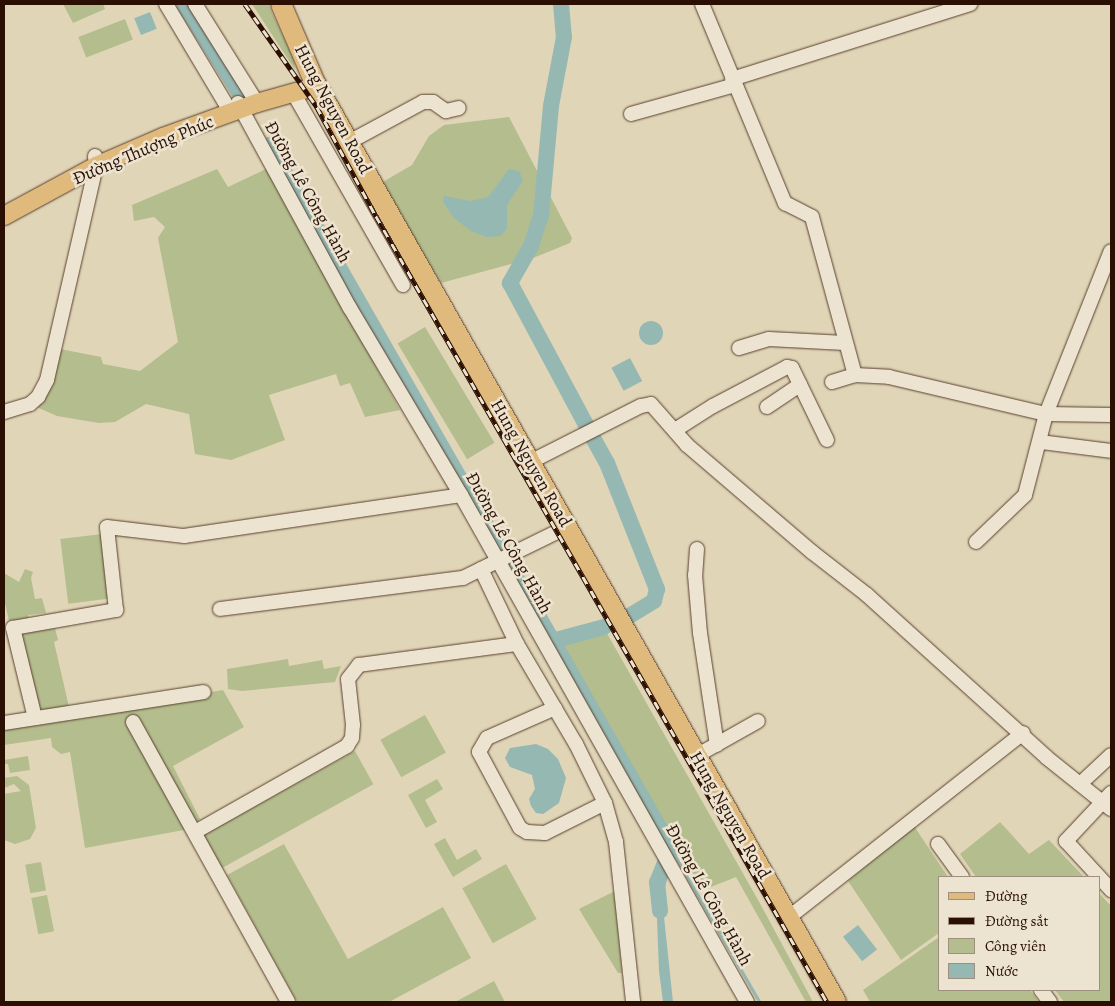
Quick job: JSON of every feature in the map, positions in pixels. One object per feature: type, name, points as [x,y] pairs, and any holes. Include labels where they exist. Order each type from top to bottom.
[{"type":"highway","name":"Hung Nguyen Road","points":[[280,4],[317,86],[836,1002]]},
{"type":"main road","name":"Đường Thượng Phúc","points":[[4,204],[95,161],[146,140],[241,105],[294,94],[317,86]]},
{"type":"main road","name":"Đường Thượng Phúc","points":[[4,216],[95,161]]},
{"type":"street","points":[[166,4],[241,105]]},
{"type":"street","points":[[195,4],[241,105]]},
{"type":"street","points":[[702,4],[785,203],[812,217],[855,375]]},
{"type":"street","points":[[631,114],[970,4]]},
{"type":"street","points":[[294,94],[402,285]]},
{"type":"street","points":[[349,142],[423,102],[433,102],[446,111],[459,108]]},
{"type":"street","name":"Đường Lê Công Hành","points":[[241,105],[350,308],[461,495],[504,557],[594,733],[671,864],[747,1002]]},
{"type":"street","points":[[4,412],[30,404],[38,397],[47,379],[95,161]]},
{"type":"street","points":[[976,542],[1025,495],[1041,442],[1046,414],[1111,251]]},
{"type":"street","points":[[740,348],[769,339],[846,343]]},
{"type":"street","points":[[675,430],[713,406],[786,367],[792,368],[828,440]]},
{"type":"street","points":[[832,382],[855,375],[889,377],[1046,414],[1111,415]]},
{"type":"street","points":[[767,407],[800,386]]},
{"type":"street","points":[[530,462],[646,404],[656,407],[687,446],[812,552],[867,595],[1080,784],[1108,801],[1066,841],[1098,876]]},
{"type":"street","points":[[1041,442],[1111,450]]},
{"type":"street","points":[[35,718],[13,628],[116,610],[107,527],[184,536],[461,495]]},
{"type":"street","points":[[220,609],[461,578],[567,527]]},
{"type":"street","points":[[697,549],[695,575],[700,632],[717,745]]},
{"type":"street","points":[[481,569],[517,644],[576,744],[605,803],[616,842],[633,1002]]},
{"type":"street","points":[[195,832],[347,746],[352,738],[353,725],[348,679],[359,665],[517,644]]},
{"type":"street","points":[[4,723],[204,692]]},
{"type":"street","points":[[555,708],[488,738],[479,752],[520,828],[527,832],[545,833],[605,803]]},
{"type":"street","points":[[696,756],[758,721]]},
{"type":"street","points":[[133,722],[288,1002]]},
{"type":"street","points":[[576,744],[594,733]]},
{"type":"street","points":[[788,918],[1023,733]]},
{"type":"street","points":[[1080,784],[1110,759]]},
{"type":"street","points":[[938,844],[961,876]]},
{"type":"street","points":[[1100,878],[1111,890]]},
{"type":"street","points":[[1042,991],[1050,1002]]},
{"type":"green space","points":[[63,4],[103,4],[105,9],[73,23]]},
{"type":"green space","points":[[252,4],[268,4],[294,60],[295,70]]},
{"type":"green space","points":[[125,19],[133,40],[86,57],[78,37]]},
{"type":"green space","points":[[509,117],[572,238],[570,243],[533,258],[441,283],[381,183],[412,165],[429,136],[444,125]]},
{"type":"green space","points":[[217,169],[228,187],[266,169],[400,410],[365,417],[350,383],[340,386],[336,374],[269,395],[285,440],[231,460],[195,454],[189,414],[146,404],[115,422],[99,423],[57,416],[30,404],[55,348],[101,357],[103,364],[140,371],[178,342],[158,238],[165,227],[154,217],[134,221],[132,205]]},
{"type":"green space","points":[[425,327],[495,443],[467,459],[398,343]]},
{"type":"green space","points":[[102,534],[110,599],[68,604],[60,539]]},
{"type":"green space","points":[[25,569],[33,572],[31,578],[35,599],[42,598],[46,613],[28,615],[30,622],[10,625],[4,599],[4,573],[19,582]]},
{"type":"green space","points":[[600,621],[762,907],[813,1002],[806,1002],[736,877],[703,890],[559,645]]},
{"type":"green space","points":[[54,624],[58,640],[54,642],[69,707],[38,710],[21,633]]},
{"type":"green space","points":[[288,659],[289,666],[322,660],[324,669],[341,666],[335,682],[242,691],[228,689],[227,669]]},
{"type":"green space","points":[[223,690],[244,727],[173,766],[200,819],[184,830],[85,848],[70,752],[61,754],[52,747],[51,738],[4,745],[4,728]]},
{"type":"green space","points":[[425,715],[446,753],[401,777],[380,740]]},
{"type":"green space","points":[[355,751],[373,784],[221,869],[203,835]]},
{"type":"green space","points":[[28,756],[30,770],[10,773],[8,764],[4,764],[4,760]]},
{"type":"green space","points":[[17,776],[29,785],[36,828],[30,839],[15,844],[4,840],[4,794],[21,791],[14,784],[4,788],[4,778]]},
{"type":"green space","points":[[437,779],[443,789],[425,800],[437,822],[426,828],[408,795]]},
{"type":"green space","points":[[1000,822],[1029,854],[1049,840],[1083,876],[975,876],[960,854]]},
{"type":"green space","points":[[914,826],[947,876],[938,876],[938,934],[901,960],[848,881]]},
{"type":"green space","points":[[445,838],[457,860],[476,849],[482,859],[453,877],[434,844]]},
{"type":"green space","points":[[284,844],[348,959],[443,907],[471,958],[389,1002],[297,1002],[227,875]]},
{"type":"green space","points":[[41,862],[46,891],[30,893],[25,865]]},
{"type":"green space","points":[[506,864],[537,919],[493,943],[462,888]]},
{"type":"green space","points":[[615,891],[622,973],[618,973],[579,909]]},
{"type":"green space","points":[[1100,894],[1111,906],[1111,1002],[1064,1002],[1056,991],[1100,991]]},
{"type":"green space","points":[[47,895],[54,931],[38,934],[31,898]]},
{"type":"green space","points":[[938,938],[938,991],[1031,991],[1039,1002],[870,1002],[863,990]]},
{"type":"green space","points":[[494,981],[505,1002],[455,1002]]},
{"type":"water","points":[[150,12],[157,29],[141,35],[134,18]]},
{"type":"water","points":[[509,169],[519,171],[523,181],[507,205],[507,228],[501,236],[487,237],[471,231],[454,218],[443,202],[444,196],[471,201],[488,197]]},
{"type":"water","points":[[651,321],[660,324],[663,333],[660,342],[651,345],[642,342],[639,333],[642,324]]},
{"type":"water","points":[[630,358],[642,381],[624,391],[611,368]]},
{"type":"water","points":[[536,744],[548,749],[558,759],[566,778],[559,803],[543,814],[536,813],[529,799],[535,789],[532,775],[510,767],[505,758],[510,748]]},
{"type":"water","points":[[665,869],[668,876],[662,898],[673,1002],[663,1002],[659,971],[656,894]]},
{"type":"water","points":[[858,925],[877,949],[862,961],[843,937]]},
{"type":"waterway","points":[[184,4],[239,92]]},
{"type":"waterway","points":[[561,4],[564,37],[551,106],[541,215],[531,246],[510,283],[586,425]]},
{"type":"waterway","points":[[269,145],[671,848],[657,882],[660,911]]},
{"type":"waterway","points":[[593,438],[607,463],[657,589],[654,601],[616,624]]},
{"type":"waterway","points":[[552,641],[604,627]]},
{"type":"waterway","points":[[671,848],[760,1002]]},
{"type":"railway","points":[[245,4],[317,107],[376,216],[827,1002]]}]
